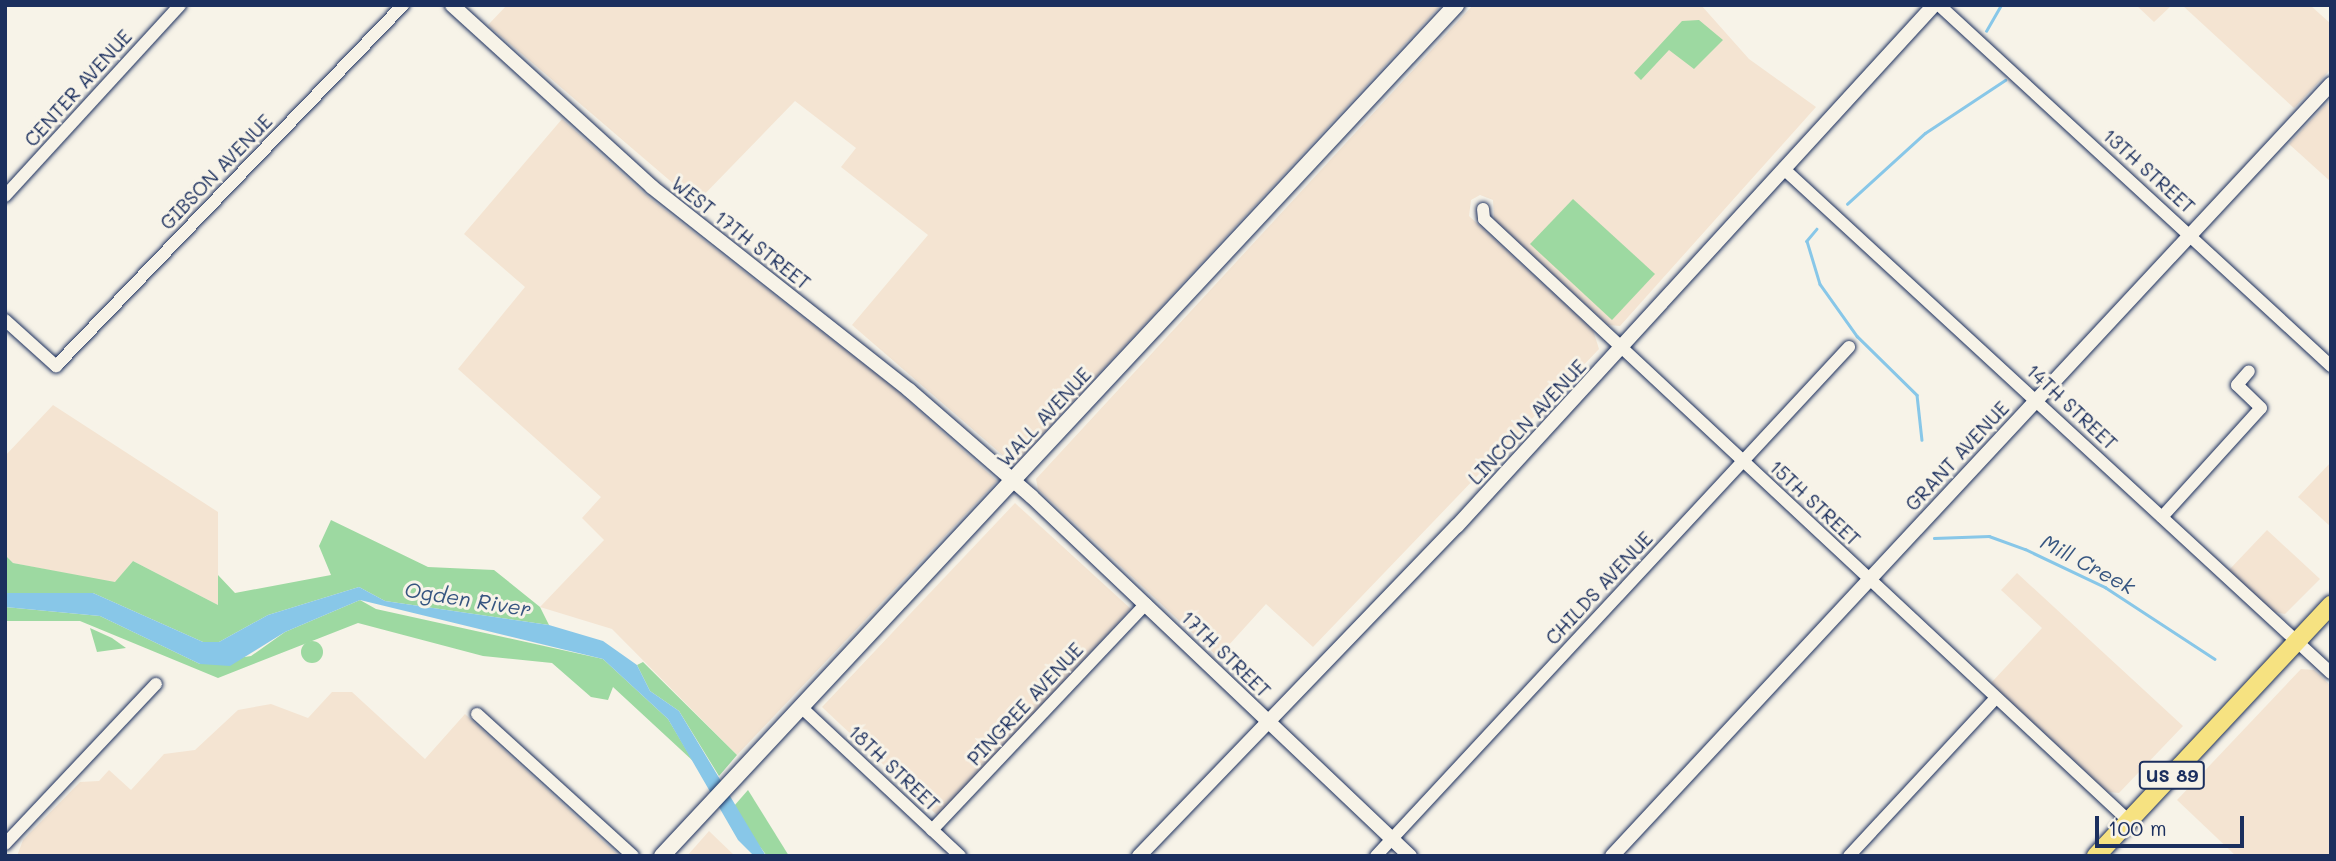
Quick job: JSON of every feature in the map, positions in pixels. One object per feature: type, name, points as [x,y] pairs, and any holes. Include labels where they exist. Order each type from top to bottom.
[{"type":"main road","name":"WALL AVENUE","points":[[662,856],[1456,5]]},
{"type":"main road","name":"US 89","points":[[2096,856],[2331,605]]},
{"type":"street","name":"CENTER AVENUE","points":[[5,196],[180,5]]},
{"type":"street","name":"GIBSON AVENUE","points":[[5,320],[56,366],[403,5]]},
{"type":"street","name":"WEST 17TH STREET","points":[[452,5],[652,187],[909,390],[1012,482]]},
{"type":"street","name":"LINCOLN AVENUE","points":[[1139,856],[1621,349],[1937,5]]},
{"type":"street","name":"13TH STREET","points":[[1937,5],[2331,366]]},
{"type":"street","name":"GRANT AVENUE","points":[[1612,856],[2331,84]]},
{"type":"street","name":"14TH STREET","points":[[1784,170],[2331,673]]},
{"type":"street","name":"15TH STREET","points":[[1483,209],[1484,219],[1621,349],[2129,821]]},
{"type":"street","name":"CHILDS AVENUE","points":[[1377,856],[1849,347]]},
{"type":"street","points":[[2162,517],[2261,408],[2237,384],[2249,371]]},
{"type":"street","name":"17TH STREET","points":[[1012,482],[1146,604],[1410,856]]},
{"type":"street","name":"PINGREE AVENUE","points":[[932,830],[1146,604]]},
{"type":"street","points":[[5,844],[156,684]]},
{"type":"street","points":[[1849,856],[1996,698]]},
{"type":"street","name":"18TH STREET","points":[[801,707],[960,856]]},
{"type":"street","points":[[477,714],[633,856]]},
{"type":"shaded area","points":[[507,5],[1441,5],[1014,465],[852,325],[928,235],[841,167],[856,148],[795,101],[696,203],[488,25]]},
{"type":"shaded area","points":[[1473,5],[1701,5],[1749,59],[1816,107],[1620,326],[1608,325],[1494,219],[1493,200],[1480,195],[1471,200],[1469,216],[1593,330],[1599,349],[1313,647],[1266,604],[1218,657],[1038,489],[1036,479]]},
{"type":"shaded area","points":[[2136,5],[2172,5],[2154,22]]},
{"type":"shaded area","points":[[2182,5],[2310,5],[2331,24],[2331,69],[2294,108]]},
{"type":"shaded area","points":[[2331,99],[2331,182],[2289,144]]},
{"type":"shaded area","points":[[562,119],[647,196],[894,388],[997,481],[737,755],[612,629],[540,607],[604,540],[582,518],[601,497],[458,369],[525,287],[464,234]]},
{"type":"shaded area","points":[[53,405],[218,512],[218,605],[133,561],[115,583],[13,563],[5,555],[5,456]]},
{"type":"shaded area","points":[[2331,462],[2331,527],[2298,497]]},
{"type":"shaded area","points":[[1015,503],[1131,609],[938,816],[822,707]]},
{"type":"shaded area","points":[[2267,530],[2320,579],[2285,614],[2274,612],[2229,570]]},
{"type":"shaded area","points":[[2017,573],[2183,726],[2119,793],[2108,792],[1991,683],[2042,628],[2001,590]]},
{"type":"shaded area","points":[[2301,669],[2314,670],[2331,686],[2331,856],[2236,856],[2177,800]]},
{"type":"shaded area","points":[[332,692],[352,692],[425,759],[465,714],[619,856],[17,856],[23,840],[80,782],[99,781],[109,770],[131,790],[164,754],[195,750],[238,710],[271,704],[308,718]]},
{"type":"shaded area","points":[[709,831],[735,856],[687,856]]},
{"type":"green space","points":[[1699,20],[1723,40],[1694,69],[1669,50],[1641,80],[1634,73],[1682,21]]},
{"type":"green space","points":[[1573,199],[1655,274],[1612,320],[1530,244]]},
{"type":"green space","points":[[331,520],[428,567],[494,570],[540,607],[549,625],[385,601],[359,587],[268,615],[219,642],[203,642],[93,593],[5,593],[5,555],[13,563],[115,582],[133,561],[218,605],[218,575],[235,593],[331,575],[319,546]]},
{"type":"green space","points":[[360,600],[376,609],[603,659],[668,719],[693,761],[613,687],[608,700],[591,697],[552,663],[483,656],[358,623],[218,678],[80,621],[5,621],[5,607],[100,616],[200,664],[251,656],[285,632]]},
{"type":"green space","points":[[90,628],[112,638],[126,648],[97,652]]},
{"type":"green space","points":[[312,641],[320,644],[323,652],[320,660],[312,663],[304,660],[301,652],[304,644]]},
{"type":"green space","points":[[643,662],[737,755],[719,776],[679,711],[650,691],[637,665]]},
{"type":"green space","points":[[748,790],[789,856],[767,856],[750,834],[734,806]]},
{"type":"water","name":"Ogden River","points":[[359,587],[385,601],[549,625],[603,641],[637,665],[650,691],[679,711],[766,856],[754,856],[738,840],[668,719],[603,659],[360,600],[285,632],[230,666],[200,664],[100,616],[5,607],[5,593],[93,593],[203,642],[219,642],[268,615]]},
{"type":"waterway","name":"Mill Creek","points":[[1986,31],[2001,5]]},
{"type":"waterway","name":"Mill Creek","points":[[1847,204],[1925,133],[2005,80]]},
{"type":"waterway","name":"Mill Creek","points":[[1817,229],[1807,241],[1820,284],[1857,336],[1917,395],[1922,440]]},
{"type":"waterway","name":"Mill Creek","points":[[1934,538],[1989,536],[2025,549],[2105,587],[2215,659]]}]
